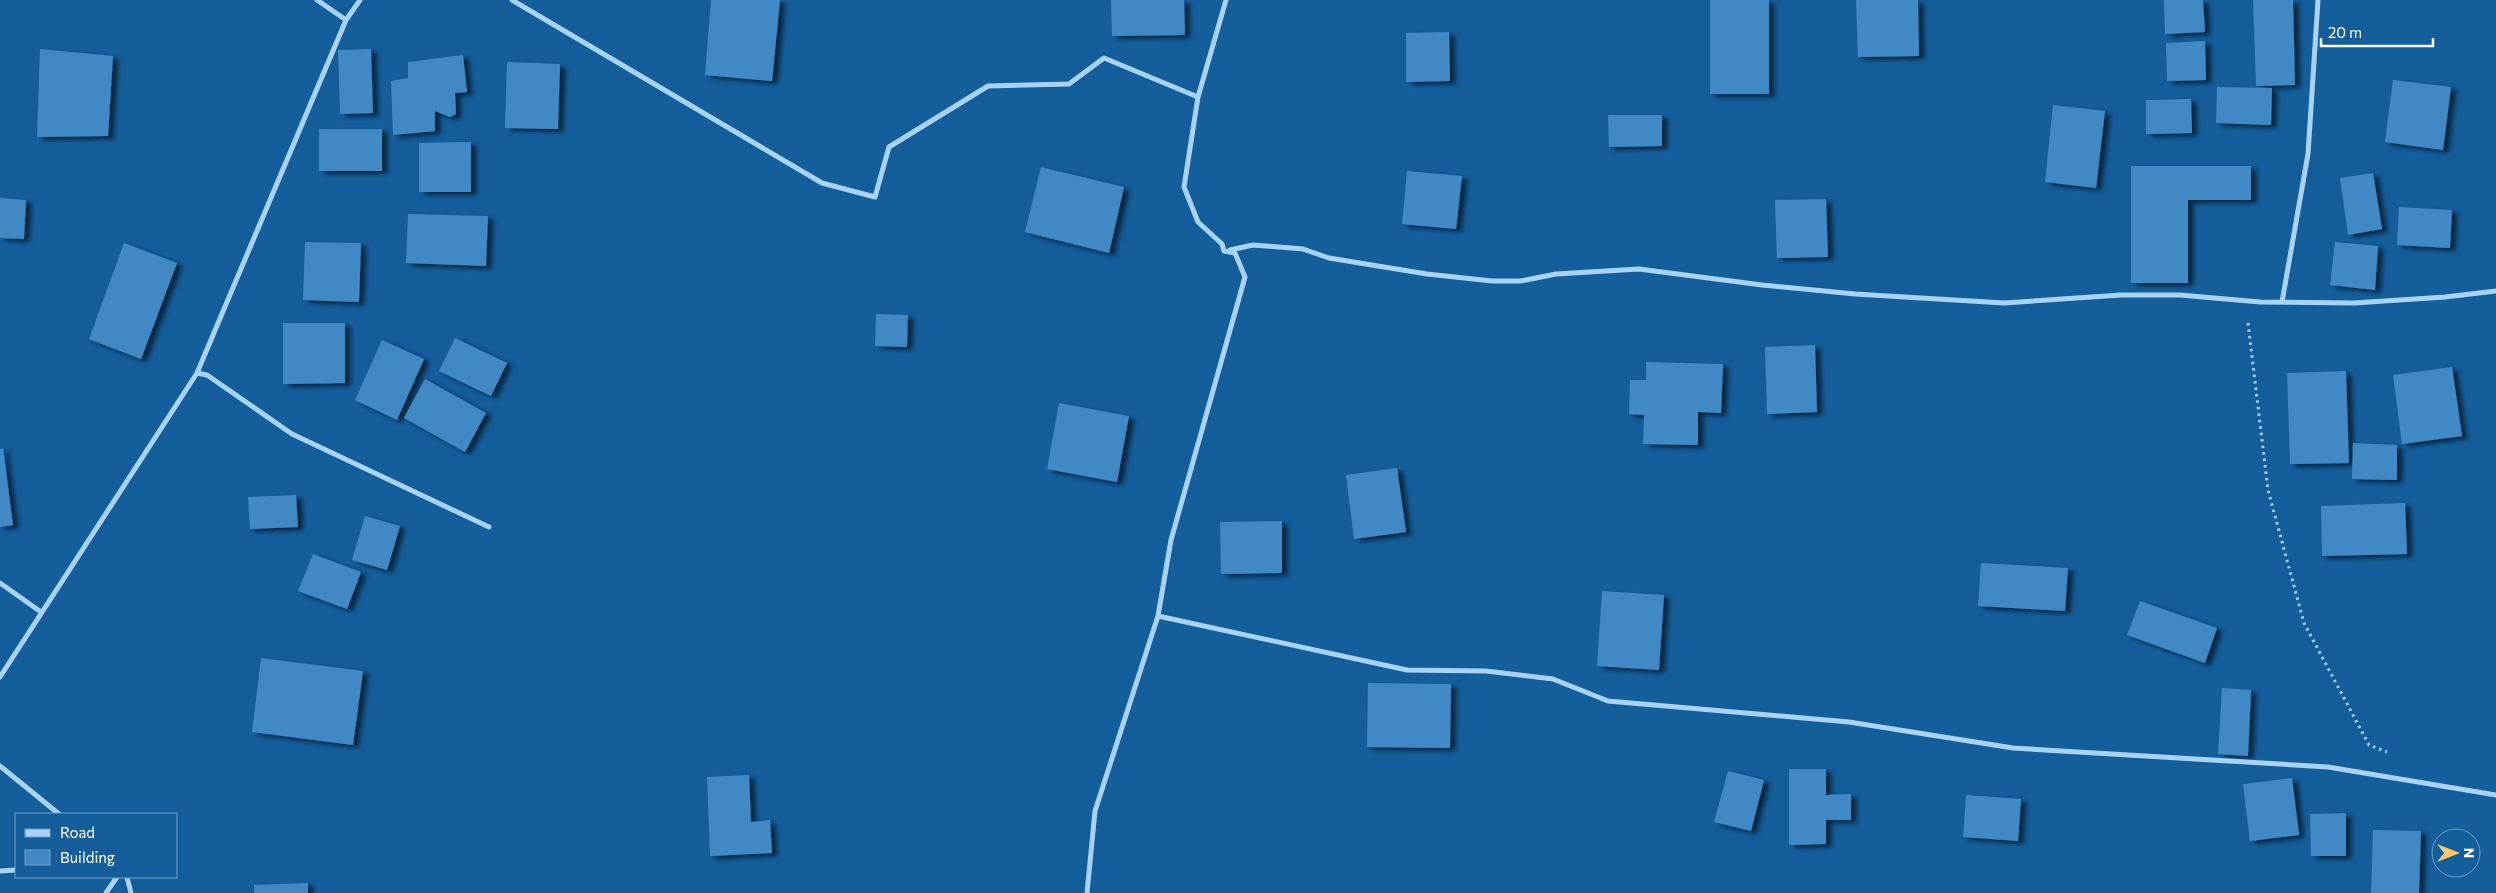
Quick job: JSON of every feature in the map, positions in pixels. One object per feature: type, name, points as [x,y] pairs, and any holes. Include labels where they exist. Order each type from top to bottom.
[{"type":"street","points":[[318,0],[346,20]]},
{"type":"street","points":[[0,677],[197,373],[346,20],[360,0]]},
{"type":"street","points":[[512,0],[822,183],[875,197],[889,147],[988,86],[1068,84],[1104,58],[1198,98]]},
{"type":"street","points":[[1224,251],[1222,244],[1198,222],[1184,187],[1198,98],[1226,0]]},
{"type":"street","points":[[2282,302],[2308,154],[2318,0]]},
{"type":"street","points":[[1224,251],[1253,245],[1303,249],[1329,258],[1427,274],[1492,281],[1521,281],[1556,274],[1639,269],[1762,285],[1946,300],[2028,302],[2121,295],[2180,295],[2282,302],[2354,303],[2445,297],[2496,291]]},
{"type":"street","points":[[1088,893],[1095,810],[1158,616],[1171,540],[1245,277],[1236,253],[1224,251]]},
{"type":"street","points":[[197,373],[207,375],[292,434],[489,527]]},
{"type":"street","points":[[0,583],[41,612]]},
{"type":"street","points":[[1158,616],[1407,670],[1486,671],[1553,679],[1608,701],[1849,722],[2013,748],[2328,768],[2496,795]]},
{"type":"street","points":[[0,766],[58,813]]},
{"type":"street","points":[[0,871],[15,870]]},
{"type":"street","points":[[106,893],[116,878]]},
{"type":"street","points":[[126,878],[131,893]]},
{"type":"path","points":[[2245,300],[2268,490],[2304,623],[2369,745],[2394,755]]},
{"type":"building","points":[[711,0],[780,0],[772,81],[705,75]]},
{"type":"building","points":[[1111,0],[1184,0],[1185,35],[1112,36]]},
{"type":"building","points":[[1710,0],[1769,0],[1769,94],[1710,94]]},
{"type":"building","points":[[1856,0],[1918,0],[1919,56],[1858,57]]},
{"type":"building","points":[[2164,0],[2203,0],[2205,32],[2165,34]]},
{"type":"building","points":[[2253,0],[2293,0],[2295,85],[2256,86]]},
{"type":"building","points":[[1449,32],[1450,81],[1406,82],[1406,33]]},
{"type":"building","points":[[2205,41],[2206,80],[2167,81],[2166,43]]},
{"type":"building","points":[[40,49],[113,56],[108,136],[37,137]]},
{"type":"building","points":[[371,49],[373,113],[340,114],[338,50]]},
{"type":"building","points":[[463,55],[467,92],[455,93],[456,114],[450,117],[435,111],[435,131],[393,135],[391,81],[408,78],[408,62]]},
{"type":"building","points":[[507,62],[560,64],[558,129],[505,128]]},
{"type":"building","points":[[2393,80],[2451,87],[2443,150],[2385,142]]},
{"type":"building","points":[[2217,87],[2272,88],[2271,125],[2216,123]]},
{"type":"building","points":[[2191,99],[2192,133],[2146,134],[2146,100]]},
{"type":"building","points":[[2053,105],[2105,111],[2096,188],[2045,182]]},
{"type":"building","points":[[1608,115],[1662,115],[1662,146],[1609,147]]},
{"type":"building","points":[[319,129],[382,129],[382,171],[319,171]]},
{"type":"building","points":[[471,142],[471,192],[419,192],[419,143]]},
{"type":"building","points":[[2131,166],[2251,166],[2251,200],[2188,200],[2188,283],[2131,283]]},
{"type":"building","points":[[1041,167],[1124,187],[1109,253],[1025,232]]},
{"type":"building","points":[[1407,171],[1462,176],[1456,229],[1402,224]]},
{"type":"building","points":[[2373,173],[2382,229],[2348,235],[2340,178]]},
{"type":"building","points":[[0,198],[26,200],[24,239],[0,238]]},
{"type":"building","points":[[1826,199],[1828,257],[1777,258],[1775,200]]},
{"type":"building","points":[[2399,207],[2452,210],[2450,248],[2397,245]]},
{"type":"building","points":[[408,214],[488,216],[486,266],[406,263]]},
{"type":"building","points":[[305,242],[361,243],[359,302],[303,300]]},
{"type":"building","points":[[2335,242],[2378,246],[2375,290],[2330,285]]},
{"type":"building","points":[[124,243],[177,263],[141,359],[89,339]]},
{"type":"building","points":[[876,314],[908,315],[907,347],[875,346]]},
{"type":"building","points":[[283,323],[345,323],[345,383],[283,384]]},
{"type":"building","points":[[455,338],[507,363],[491,396],[439,371]]},
{"type":"building","points":[[382,340],[424,359],[397,420],[355,400]]},
{"type":"building","points":[[1815,345],[1817,412],[1767,414],[1765,347]]},
{"type":"building","points":[[1646,362],[1723,364],[1721,413],[1698,412],[1698,445],[1643,444],[1644,415],[1629,414],[1630,380],[1646,380]]},
{"type":"building","points":[[2452,367],[2462,436],[2402,444],[2393,375]]},
{"type":"building","points":[[2346,371],[2349,463],[2290,464],[2287,373]]},
{"type":"building","points":[[425,379],[486,413],[465,452],[404,418]]},
{"type":"building","points":[[1059,403],[1129,416],[1117,482],[1047,469]]},
{"type":"building","points":[[2353,443],[2397,445],[2397,480],[2352,479]]},
{"type":"building","points":[[3,448],[13,525],[0,527],[0,449]]},
{"type":"building","points":[[1397,468],[1406,532],[1354,539],[1346,475]]},
{"type":"building","points":[[296,495],[298,527],[250,529],[248,497]]},
{"type":"building","points":[[2405,503],[2407,554],[2322,556],[2321,506]]},
{"type":"building","points":[[365,516],[400,526],[387,570],[352,560]]},
{"type":"building","points":[[1282,521],[1282,573],[1221,574],[1220,522]]},
{"type":"building","points":[[313,554],[361,572],[347,609],[298,591]]},
{"type":"building","points":[[1981,563],[2068,568],[2065,611],[1978,606]]},
{"type":"building","points":[[1602,591],[1664,595],[1659,670],[1597,666]]},
{"type":"building","points":[[2140,601],[2217,628],[2205,663],[2127,635]]},
{"type":"building","points":[[261,658],[363,671],[353,745],[252,732]]},
{"type":"building","points":[[1368,683],[1451,684],[1450,748],[1367,747]]},
{"type":"building","points":[[2222,688],[2251,690],[2248,756],[2218,754]]},
{"type":"building","points":[[1789,769],[1826,769],[1826,795],[1851,794],[1851,820],[1826,820],[1826,844],[1789,845]]},
{"type":"building","points":[[1728,771],[1764,780],[1751,831],[1714,822]]},
{"type":"building","points":[[749,775],[751,822],[770,820],[772,853],[710,856],[707,777]]},
{"type":"building","points":[[2292,778],[2299,835],[2250,841],[2243,784]]},
{"type":"building","points":[[1966,795],[2021,799],[2018,841],[1963,837]]},
{"type":"building","points":[[2346,813],[2346,856],[2311,856],[2310,814]]},
{"type":"building","points":[[2373,830],[2421,831],[2419,893],[2371,893]]},
{"type":"building","points":[[308,883],[308,893],[254,893],[254,885]]}]
